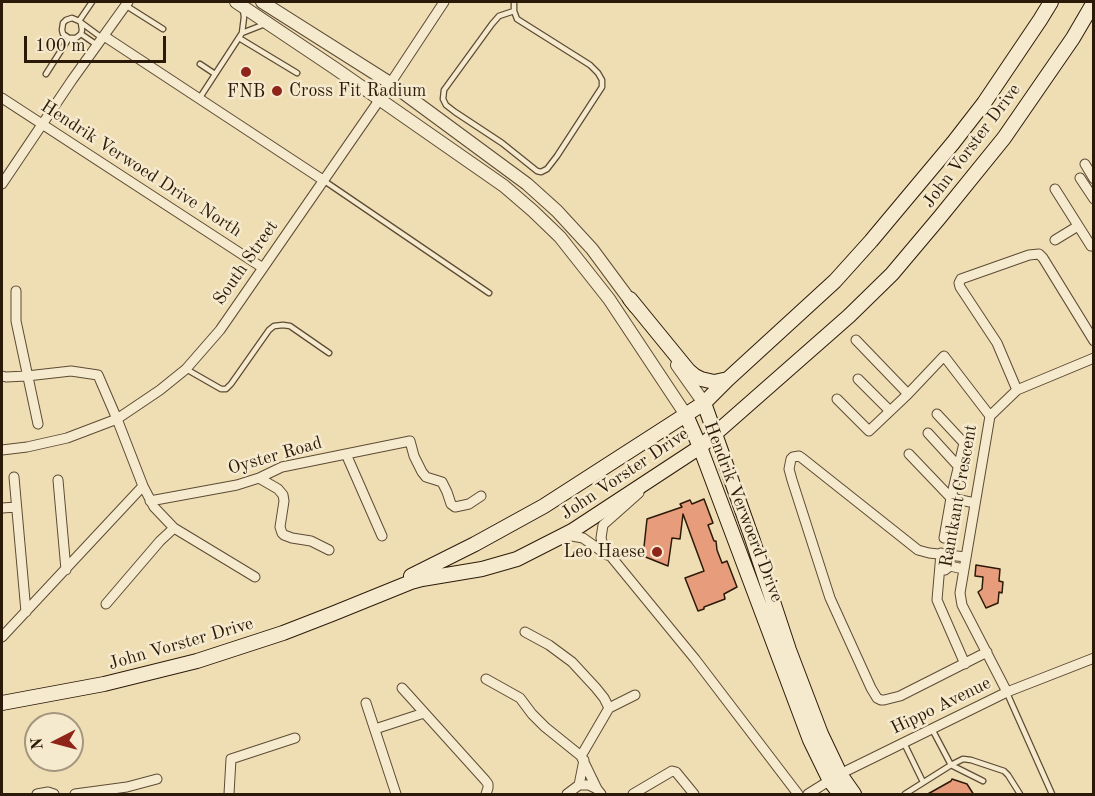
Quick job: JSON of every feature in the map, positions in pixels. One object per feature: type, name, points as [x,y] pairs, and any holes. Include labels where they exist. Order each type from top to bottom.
[{"type":"main road","name":"John Vorster Drive","points":[[2,698],[56,690],[196,657],[331,610],[411,576],[544,506],[686,415],[704,403],[728,378],[835,281],[871,241],[984,103],[1051,2]]},
{"type":"main road","name":"John Vorster Drive","points":[[2,703],[104,684],[197,661],[333,615],[411,582],[500,565],[563,537],[700,447],[849,316],[892,274],[1004,138],[1073,38],[1094,2]]},
{"type":"main road","points":[[630,299],[695,376],[714,382],[728,378]]},
{"type":"main road","name":"Hendrik Verwoerd Drive","points":[[704,403],[789,650],[821,734],[840,795]]},
{"type":"main road","name":"Hendrik Verwoerd Drive","points":[[686,415],[810,740],[835,778],[854,795]]},
{"type":"street","name":"Hendrik Verwoerd Drive","points":[[262,2],[390,84],[527,184],[557,211],[592,249],[704,403]]},
{"type":"street","name":"South Street","points":[[2,450],[67,438],[117,419],[186,369],[220,330],[380,99],[444,2]]},
{"type":"street","points":[[2,184],[127,3]]},
{"type":"street","name":"Hendrik Verwoerd Drive","points":[[239,4],[504,186],[533,211],[560,237],[609,298],[686,415]]},
{"type":"street","points":[[101,40],[199,99],[323,180]]},
{"type":"street","name":"Hendrik Verwoed Drive North","points":[[2,98],[263,268]]},
{"type":"street","points":[[1085,164],[1094,178]]},
{"type":"street","points":[[1080,178],[1094,199]]},
{"type":"street","points":[[1055,189],[1093,247]]},
{"type":"street","points":[[1055,240],[1078,226]]},
{"type":"street","points":[[1017,390],[997,342],[960,287],[961,279],[1029,255],[1039,254],[1094,341]]},
{"type":"street","points":[[16,291],[16,321],[38,424]]},
{"type":"street","points":[[856,340],[908,394]]},
{"type":"street","points":[[837,399],[869,431],[944,356],[990,416]]},
{"type":"street","name":"Rantkant Crescent","points":[[1007,692],[962,606],[960,593],[990,416],[1017,390],[1093,360]]},
{"type":"street","points":[[2,376],[27,376],[71,371],[98,375],[143,486],[159,513],[174,528],[255,577]]},
{"type":"street","points":[[858,379],[890,411]]},
{"type":"street","points":[[937,414],[964,443],[944,538]]},
{"type":"street","points":[[928,433],[959,467]]},
{"type":"street","name":"Oyster Road","points":[[150,501],[237,485],[282,467],[410,441],[422,472],[426,477],[442,482],[451,504],[455,507],[469,504],[481,496]]},
{"type":"street","points":[[346,454],[382,536]]},
{"type":"street","points":[[909,454],[951,498],[975,503]]},
{"type":"street","points":[[966,557],[918,550],[802,458],[799,456],[791,459],[789,469],[792,480],[831,601],[877,698],[884,700],[900,696],[987,652]]},
{"type":"street","points":[[667,469],[603,525],[601,538],[604,548],[695,659],[798,795]]},
{"type":"street","points":[[14,477],[26,612]]},
{"type":"street","points":[[259,478],[278,489],[283,495],[280,527],[284,536],[311,541],[329,550]]},
{"type":"street","points":[[58,480],[66,570]]},
{"type":"street","points":[[2,637],[143,486]]},
{"type":"street","points":[[2,507],[16,507]]},
{"type":"street","points":[[106,603],[174,528]]},
{"type":"street","points":[[563,537],[583,538],[611,559]]},
{"type":"street","points":[[941,554],[937,600],[964,663]]},
{"type":"street","points":[[940,569],[945,570],[948,566],[963,569]]},
{"type":"street","points":[[525,632],[549,645],[572,662],[596,688],[609,708]]},
{"type":"street","name":"Hippo Avenue","points":[[808,795],[835,778],[1007,692],[1094,658]]},
{"type":"street","points":[[486,679],[520,698],[538,720],[582,758],[599,792]]},
{"type":"street","points":[[402,688],[488,784],[486,795]]},
{"type":"street","points":[[579,785],[582,758],[609,708],[635,694]]},
{"type":"street","points":[[366,703],[396,795]]},
{"type":"street","points":[[375,729],[424,713]]},
{"type":"street","points":[[229,795],[231,759],[295,738]]},
{"type":"street","points":[[633,795],[669,771],[676,772],[694,795]]},
{"type":"street","points":[[75,795],[129,791],[157,778]]},
{"type":"street","points":[[567,795],[579,785],[589,785],[599,792]]},
{"type":"street","points":[[37,795],[48,792],[54,795]]},
{"type":"lane","points":[[92,2],[80,22],[81,34],[76,38],[69,38],[62,30],[63,23],[72,18],[80,22],[101,40]]},
{"type":"lane","points":[[514,2],[517,19],[590,65],[602,80],[602,87],[570,136],[547,169],[541,172],[455,112],[446,105],[443,99],[444,90],[492,24],[500,16],[514,10]]},
{"type":"lane","points":[[127,3],[163,29]]},
{"type":"lane","points":[[199,99],[241,35],[244,17],[239,4]]},
{"type":"lane","points":[[241,35],[269,23]]},
{"type":"lane","points":[[81,34],[101,40]]},
{"type":"lane","points":[[241,35],[297,73]]},
{"type":"lane","points":[[46,74],[69,38]]},
{"type":"lane","points":[[200,64],[215,74]]},
{"type":"lane","points":[[323,180],[489,293]]},
{"type":"lane","points":[[186,369],[221,389],[226,389],[274,326],[290,326],[329,353]]},
{"type":"lane","points":[[1007,692],[1052,795]]},
{"type":"lane","points":[[932,729],[951,765],[983,781]]},
{"type":"lane","points":[[904,743],[923,782]]},
{"type":"lane","points":[[905,795],[963,759],[999,768],[1008,775],[1020,795]]},
{"type":"building","name":"Leo Haese","points":[[704,499],[713,523],[708,525],[716,541],[717,550],[722,563],[727,561],[737,587],[724,594],[725,599],[698,611],[685,578],[704,571],[683,514],[680,539],[672,538],[668,566],[643,556],[647,519],[682,507],[680,504],[690,500],[692,504]]},
{"type":"building","points":[[976,565],[1000,569],[999,581],[1003,582],[1002,593],[999,592],[998,603],[986,608],[978,592],[982,589],[983,577],[975,576]]},
{"type":"building","points":[[952,779],[967,784],[974,795],[926,795],[951,781]]},
{"type":"place","name":"FNB","points":[[246,72]]},
{"type":"place","name":"Cross Fit Radium","points":[[277,91]]},
{"type":"place","name":"Leo Haese","points":[[657,552]]}]
